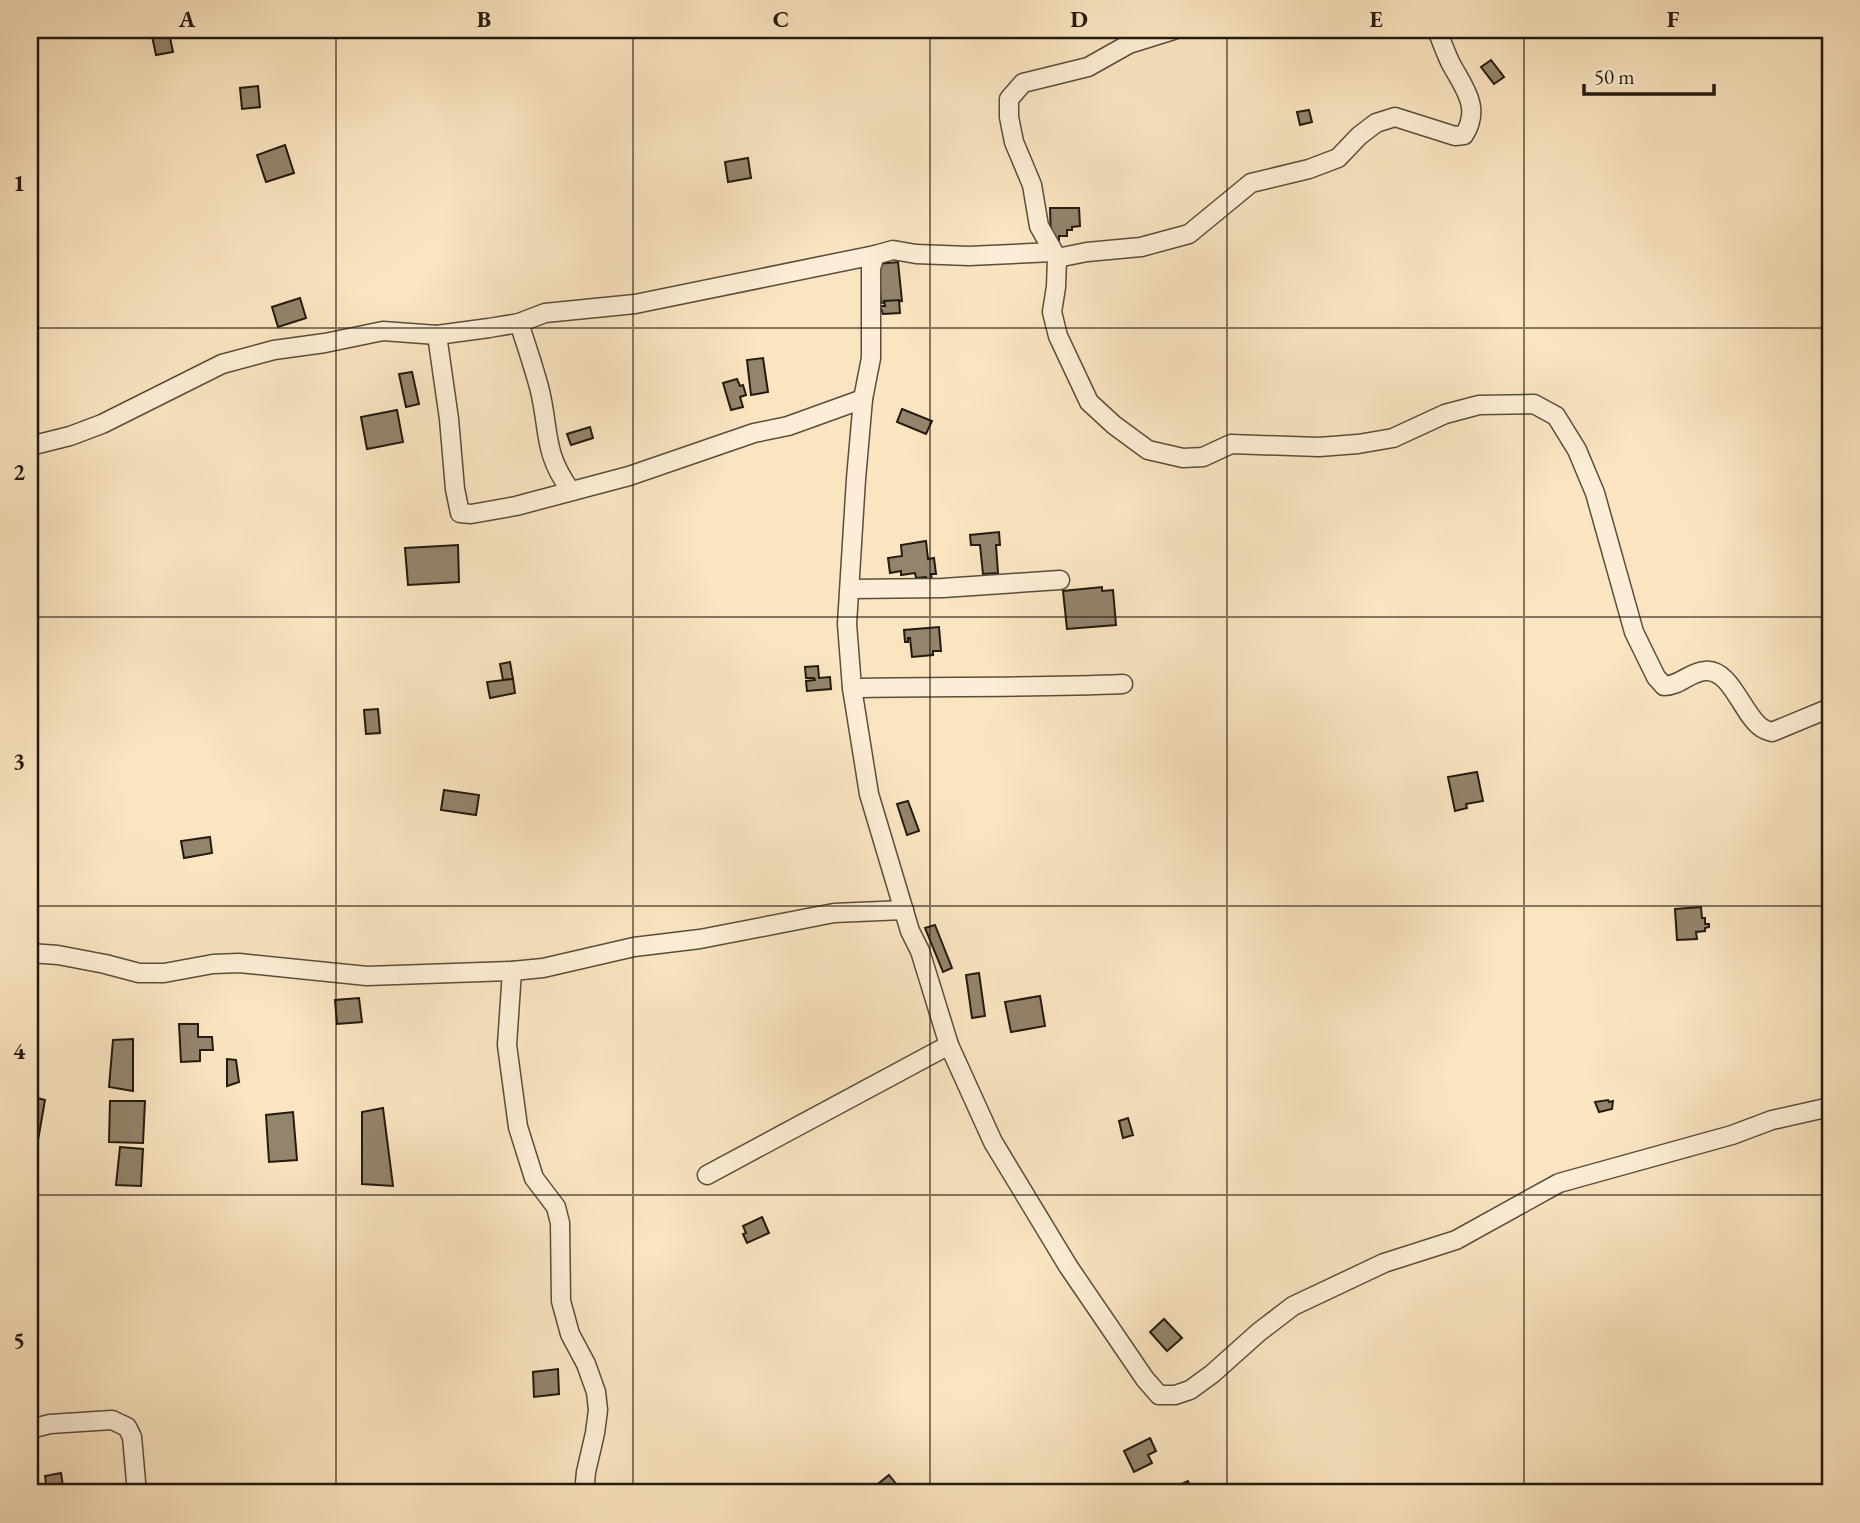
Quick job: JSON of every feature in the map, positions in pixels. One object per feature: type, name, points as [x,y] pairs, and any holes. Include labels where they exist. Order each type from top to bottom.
[{"type":"street","points":[[1174,30],[1129,44],[1088,67],[1023,83],[1009,99],[1014,142],[1032,185],[1039,226],[1055,255],[1056,287],[1052,312],[1058,336],[1089,402],[1148,450],[1184,458],[1203,457],[1231,444],[1319,447],[1358,444],[1393,438],[1445,414],[1479,405],[1534,404],[1556,416],[1577,450],[1595,493],[1634,632],[1656,677],[1664,686],[1671,686],[1689,675],[1705,670],[1716,672],[1760,727],[1772,732],[1830,708]]},
{"type":"street","points":[[30,446],[70,436],[102,424],[203,373],[252,355],[383,331],[437,335],[520,323],[545,313],[635,304],[893,250],[916,254],[979,256],[1055,255],[1141,247],[1189,234],[1251,183],[1309,169],[1338,158],[1376,123],[1395,117],[1455,136],[1464,135],[1471,124],[1472,108],[1437,30]]},
{"type":"street","points":[[875,255],[871,268],[871,358],[863,399],[847,624],[852,688],[869,794],[949,1045],[993,1142],[1075,1277],[1159,1395],[1175,1395],[1189,1390],[1293,1306],[1384,1264],[1456,1240],[1559,1183],[1732,1135],[1772,1120],[1830,1107]]},
{"type":"street","points":[[520,323],[539,389],[547,444],[557,472],[571,491]]},
{"type":"street","points":[[437,335],[460,513],[471,514],[516,506],[629,477],[754,433],[788,426],[863,399]]},
{"type":"street","points":[[850,589],[943,588],[1060,580]]},
{"type":"street","points":[[852,688],[1028,688],[1123,684]]},
{"type":"street","points":[[30,953],[105,964],[139,974],[239,963],[367,976],[512,971],[543,968],[634,947],[699,939],[834,913],[904,910]]},
{"type":"street","points":[[512,971],[507,1045],[518,1127],[534,1178],[556,1207],[560,1223],[561,1301],[570,1334],[586,1364],[596,1392],[596,1433],[586,1472],[584,1493]]},
{"type":"street","points":[[707,1175],[949,1045]]},
{"type":"street","points":[[30,1429],[50,1424],[112,1420],[127,1427],[132,1437],[137,1493]]},
{"type":"building","points":[[169,33],[173,52],[156,55],[152,36]]},
{"type":"building","points":[[1491,60],[1504,77],[1494,84],[1481,67]]},
{"type":"building","points":[[258,86],[260,107],[242,109],[240,88]]},
{"type":"building","points":[[1309,110],[1312,122],[1300,125],[1297,112]]},
{"type":"building","points":[[285,145],[294,173],[266,182],[257,155]]},
{"type":"building","points":[[748,158],[751,178],[728,182],[725,162]]},
{"type":"building","points":[[1050,208],[1079,208],[1080,226],[1067,230],[1067,236],[1059,236],[1059,240],[1051,240]]},
{"type":"building","points":[[898,262],[902,301],[881,303],[878,264]]},
{"type":"building","points":[[300,298],[306,318],[278,327],[272,307]]},
{"type":"building","points":[[899,300],[900,313],[883,314],[880,306],[885,306],[884,301]]},
{"type":"building","points":[[763,358],[768,392],[751,395],[747,360]]},
{"type":"building","points":[[412,372],[419,404],[406,407],[399,374]]},
{"type":"building","points":[[737,379],[740,386],[743,385],[746,395],[740,397],[743,407],[731,410],[723,383]]},
{"type":"building","points":[[902,409],[932,421],[926,434],[897,422]]},
{"type":"building","points":[[397,410],[403,442],[367,449],[361,417]]},
{"type":"building","points":[[590,427],[593,438],[571,445],[567,434]]},
{"type":"building","points":[[999,532],[1000,545],[996,545],[998,573],[983,574],[980,545],[971,545],[970,535]]},
{"type":"building","points":[[926,541],[928,559],[934,558],[936,574],[931,574],[932,580],[927,580],[926,577],[916,578],[915,573],[890,573],[888,558],[902,556],[901,545]]},
{"type":"building","points":[[458,545],[459,582],[408,585],[405,548]]},
{"type":"building","points":[[1102,587],[1102,591],[1113,590],[1116,625],[1067,629],[1063,591]]},
{"type":"building","points":[[939,627],[941,651],[933,651],[933,655],[912,657],[910,638],[905,642],[904,630]]},
{"type":"building","points":[[510,662],[513,679],[503,680],[500,664]]},
{"type":"building","points":[[818,666],[819,678],[830,677],[831,689],[807,691],[806,681],[815,680],[806,678],[805,667]]},
{"type":"building","points":[[513,679],[515,693],[490,698],[487,682]]},
{"type":"building","points":[[378,709],[380,733],[366,734],[364,710]]},
{"type":"building","points":[[1477,772],[1483,801],[1466,804],[1467,808],[1455,811],[1448,777]]},
{"type":"building","points":[[444,790],[479,795],[476,815],[441,810]]},
{"type":"building","points":[[908,801],[919,831],[907,835],[897,804]]},
{"type":"building","points":[[210,837],[212,853],[184,858],[181,841]]},
{"type":"building","points":[[1701,907],[1702,918],[1705,918],[1705,924],[1709,924],[1709,927],[1705,928],[1705,931],[1696,932],[1697,939],[1677,940],[1675,909]]},
{"type":"building","points":[[935,925],[952,968],[943,972],[925,928]]},
{"type":"building","points":[[979,973],[985,1016],[972,1018],[966,975]]},
{"type":"building","points":[[1040,996],[1045,1026],[1011,1032],[1005,1002]]},
{"type":"building","points":[[359,998],[362,1022],[337,1024],[335,1000]]},
{"type":"building","points":[[179,1024],[198,1024],[198,1037],[212,1037],[213,1050],[200,1050],[200,1061],[181,1062]]},
{"type":"building","points":[[133,1039],[133,1091],[109,1087],[113,1040]]},
{"type":"building","points":[[227,1059],[236,1060],[239,1082],[227,1086]]},
{"type":"building","points":[[30,1096],[45,1100],[37,1146],[30,1145]]},
{"type":"building","points":[[110,1101],[145,1101],[143,1143],[109,1142]]},
{"type":"building","points":[[1613,1101],[1612,1109],[1599,1112],[1595,1102]]},
{"type":"building","points":[[383,1108],[393,1186],[362,1184],[362,1112]]},
{"type":"building","points":[[293,1112],[297,1160],[269,1162],[266,1115]]},
{"type":"building","points":[[1128,1118],[1133,1135],[1123,1138],[1119,1121]]},
{"type":"building","points":[[120,1147],[143,1149],[141,1186],[116,1185]]},
{"type":"building","points":[[762,1217],[769,1233],[747,1243],[743,1226]]},
{"type":"building","points":[[1164,1319],[1182,1338],[1167,1351],[1150,1332]]},
{"type":"building","points":[[558,1369],[559,1394],[534,1397],[533,1372]]},
{"type":"building","points":[[1150,1438],[1156,1451],[1148,1455],[1152,1463],[1134,1472],[1124,1451]]},
{"type":"building","points":[[61,1473],[64,1493],[47,1493],[45,1476]]},
{"type":"building","points":[[889,1475],[897,1485],[886,1493],[877,1493],[873,1488]]},
{"type":"building","points":[[1188,1481],[1192,1491],[1174,1493],[1172,1488]]},
{"type":"building","points":[[260,1484],[272,1486],[271,1493],[258,1493]]}]
